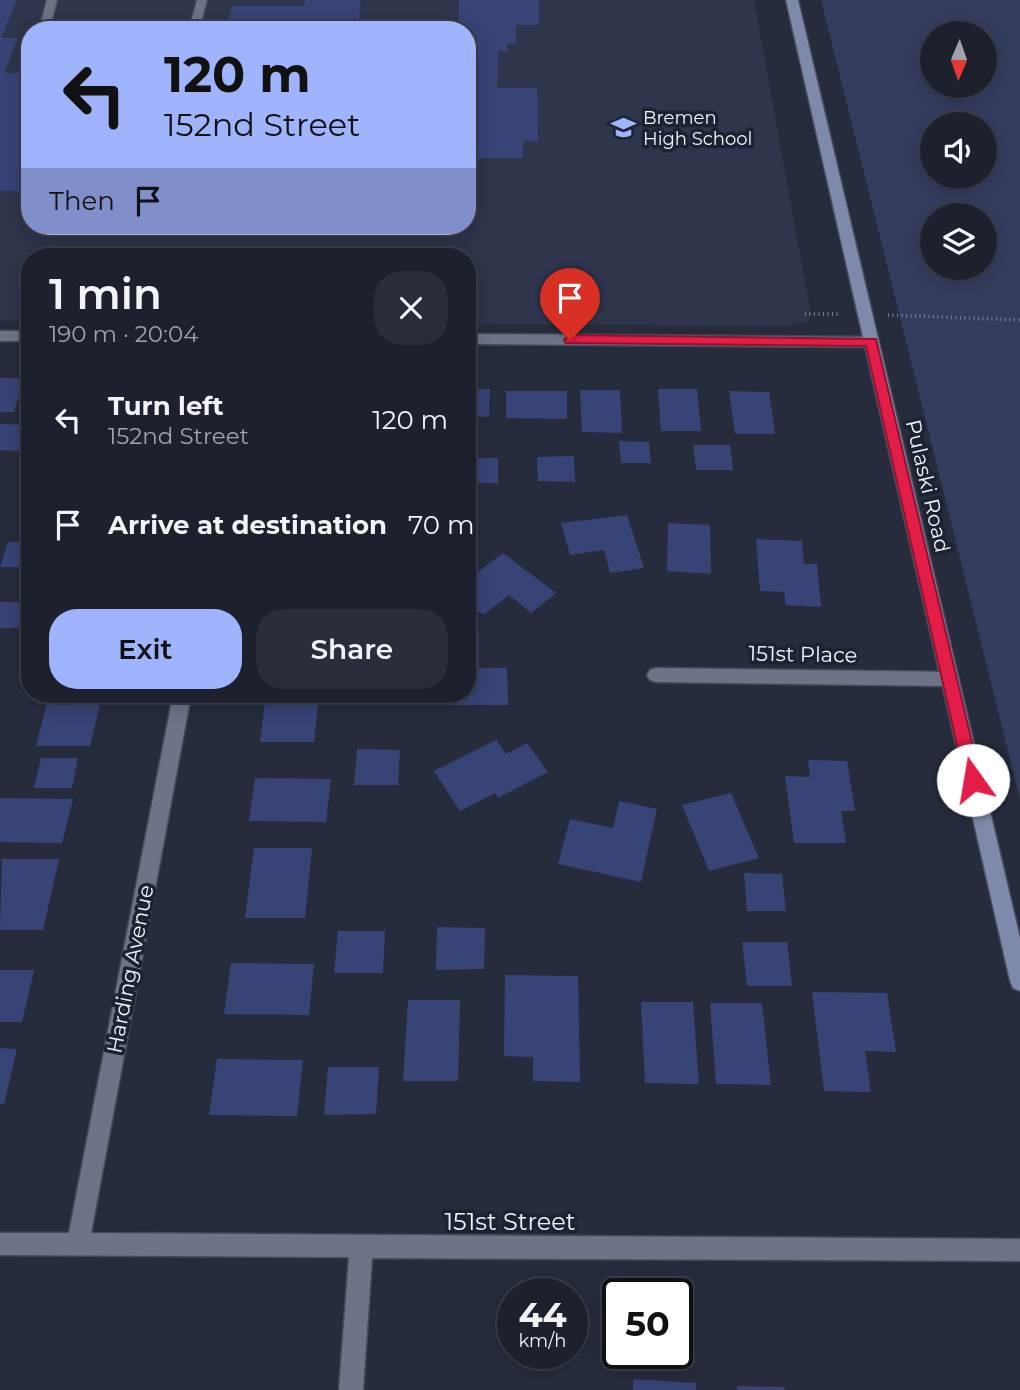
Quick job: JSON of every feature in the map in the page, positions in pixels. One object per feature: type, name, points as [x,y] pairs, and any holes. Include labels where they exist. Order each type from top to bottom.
[{"type":"main road","name":"Pulaski Road","points":[[792,0],[1020,981]]},
{"type":"street","points":[[0,335],[21,336]]},
{"type":"street","points":[[476,339],[871,342]]},
{"type":"street","name":"151st Place","points":[[656,675],[950,679]]},
{"type":"street","name":"Harding Avenue","points":[[78,1244],[180,703]]},
{"type":"street","name":"151st Street","points":[[0,1244],[1020,1250]]},
{"type":"street","points":[[351,1390],[360,1247]]},
{"type":"lane","points":[[46,21],[52,0]]},
{"type":"lane","points":[[196,21],[202,0]]},
{"type":"path","points":[[899,315],[1020,320]]},
{"type":"shaded area","name":"Bremen High School","points":[[0,0],[754,0],[811,315],[808,321],[785,326],[476,324],[476,248],[21,248],[21,321],[0,321]]},
{"type":"shaded area","points":[[821,0],[1020,0],[1020,799]]},
{"type":"building","points":[[0,0],[17,0],[1,38],[18,38],[4,73],[21,73],[21,191],[0,191]]},
{"type":"building","points":[[305,0],[361,0],[359,21],[228,21],[232,6],[304,6]]},
{"type":"building","points":[[459,0],[539,0],[539,25],[516,25],[516,44],[507,44],[507,51],[498,51],[497,88],[537,88],[538,141],[523,141],[523,158],[476,158],[476,21],[458,21]]},
{"type":"building","points":[[0,378],[21,378],[14,412],[0,412]]},
{"type":"building","points":[[476,389],[490,389],[489,417],[476,416]]},
{"type":"building","points":[[658,389],[697,389],[701,431],[661,431]]},
{"type":"building","points":[[580,390],[620,390],[622,433],[582,432]]},
{"type":"building","points":[[506,391],[567,391],[567,419],[506,418]]},
{"type":"building","points":[[729,391],[769,392],[775,434],[735,434]]},
{"type":"building","points":[[0,424],[21,425],[21,451],[0,450]]},
{"type":"building","points":[[619,441],[649,442],[651,463],[621,463]]},
{"type":"building","points":[[693,445],[730,445],[733,470],[696,470]]},
{"type":"building","points":[[574,456],[575,482],[538,481],[537,457]]},
{"type":"building","points":[[476,458],[498,458],[498,483],[476,483]]},
{"type":"building","points":[[627,515],[644,568],[610,573],[604,550],[570,555],[561,523]]},
{"type":"building","points":[[668,523],[710,525],[711,574],[667,571]]},
{"type":"building","points":[[756,539],[802,541],[804,564],[817,564],[821,607],[786,605],[784,592],[760,591]]},
{"type":"building","points":[[8,542],[21,542],[21,567],[0,567]]},
{"type":"building","points":[[503,553],[556,593],[531,613],[509,595],[483,615],[476,609],[476,573]]},
{"type":"building","points":[[0,602],[21,602],[19,628],[0,628]]},
{"type":"building","points":[[476,632],[479,632],[479,668],[507,668],[508,705],[436,705],[476,703]]},
{"type":"building","points":[[47,703],[100,703],[90,746],[36,746]]},
{"type":"building","points":[[265,703],[318,703],[314,742],[260,742]]},
{"type":"building","points":[[496,740],[506,754],[527,743],[548,772],[498,798],[495,793],[460,811],[434,771]]},
{"type":"building","points":[[357,749],[400,750],[398,785],[354,785]]},
{"type":"building","points":[[41,758],[78,758],[72,788],[34,788]]},
{"type":"building","points":[[808,760],[847,761],[855,811],[841,811],[846,843],[794,843],[785,776],[810,777]]},
{"type":"building","points":[[255,778],[331,779],[326,822],[249,821]]},
{"type":"building","points":[[731,793],[759,858],[709,871],[682,805]]},
{"type":"building","points":[[0,798],[73,799],[62,843],[0,842]]},
{"type":"building","points":[[619,801],[657,809],[641,882],[558,864],[570,819],[613,828]]},
{"type":"building","points":[[254,848],[312,848],[305,918],[245,918]]},
{"type":"building","points":[[2,859],[59,859],[43,930],[0,930]]},
{"type":"building","points":[[744,873],[782,874],[786,911],[747,911]]},
{"type":"building","points":[[437,927],[485,928],[484,969],[436,970]]},
{"type":"building","points":[[338,931],[385,931],[383,973],[334,973]]},
{"type":"building","points":[[742,942],[787,942],[792,986],[747,986]]},
{"type":"building","points":[[231,963],[314,964],[309,1015],[224,1014]]},
{"type":"building","points":[[0,970],[34,970],[22,1022],[0,1022]]},
{"type":"building","points":[[505,975],[578,976],[580,1082],[533,1081],[533,1057],[504,1056]]},
{"type":"building","points":[[812,992],[887,993],[896,1052],[865,1051],[871,1092],[824,1091]]},
{"type":"building","points":[[408,1000],[460,1000],[458,1081],[403,1081]]},
{"type":"building","points":[[641,1002],[693,1002],[699,1084],[645,1083]]},
{"type":"building","points":[[710,1003],[762,1003],[771,1085],[716,1084]]},
{"type":"building","points":[[0,1048],[17,1049],[4,1104],[0,1104]]},
{"type":"building","points":[[217,1059],[303,1060],[297,1116],[209,1115]]},
{"type":"building","points":[[328,1067],[379,1067],[376,1114],[324,1115]]},
{"type":"building","points":[[633,1379],[696,1383],[696,1390],[633,1390]]},
{"type":"building","points":[[737,1386],[784,1387],[785,1390],[737,1390]]},
{"type":"place","name":"Bremen High School","points":[[623,128]]},
{"type":"route","points":[[570,340],[871,342],[973,780]]}]
